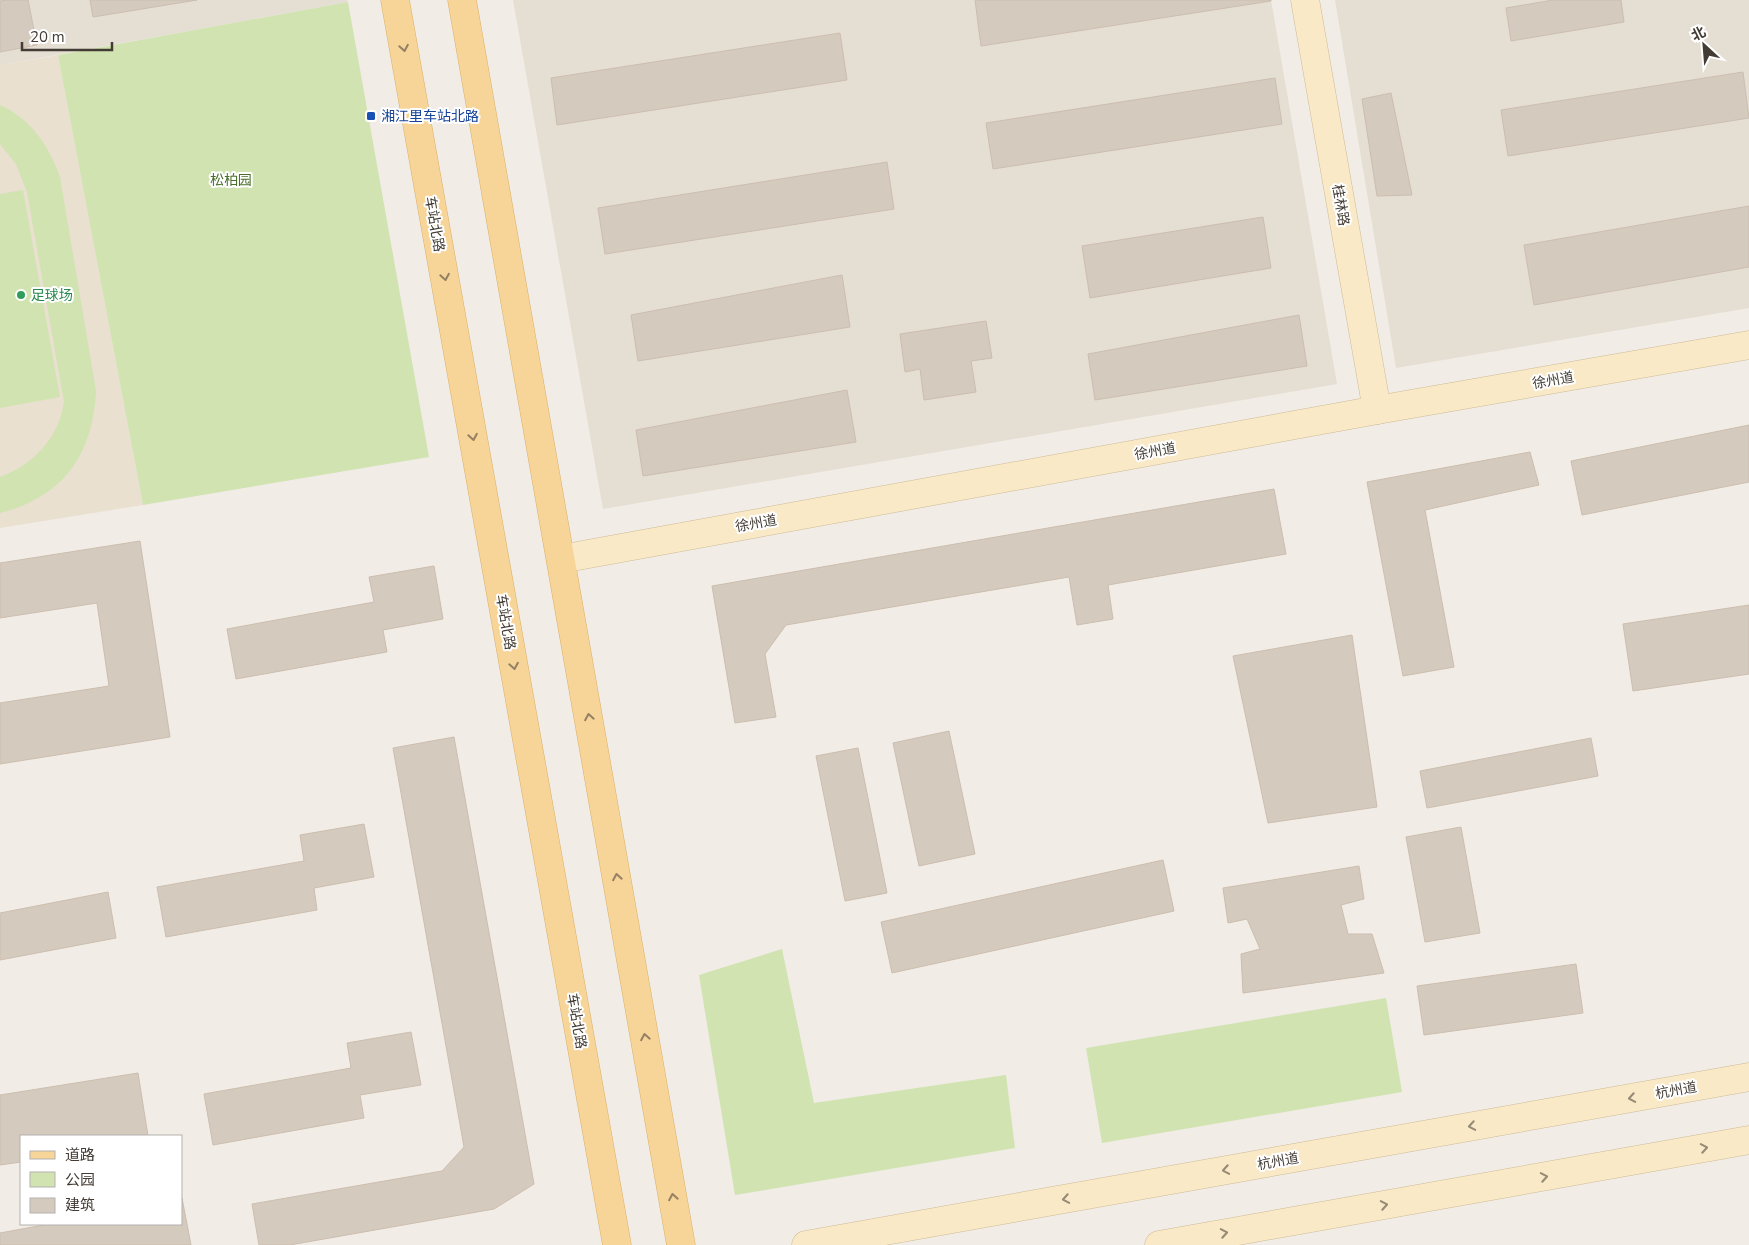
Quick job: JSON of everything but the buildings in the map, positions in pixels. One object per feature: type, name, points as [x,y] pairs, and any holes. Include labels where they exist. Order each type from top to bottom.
[{"type":"main road","name":"车站北路","points":[[395,0],[617,1245]]},
{"type":"main road","points":[[462,0],[681,1245]]},
{"type":"street","name":"桂林路","points":[[1305,0],[1377,410]]},
{"type":"street","name":"徐州道","points":[[561,559],[1377,410],[1749,345]]},
{"type":"street","name":"杭州道","points":[[806,1245],[1749,1077]]},
{"type":"street","points":[[1159,1245],[1749,1140]]},
{"type":"shaded area","points":[[0,0],[347,0],[348,2],[0,65]]},
{"type":"shaded area","points":[[513,0],[1271,0],[1337,384],[603,509]]},
{"type":"shaded area","points":[[1335,0],[1749,0],[1749,308],[1396,368]]},
{"type":"shaded area","points":[[58,55],[143,505],[0,528],[0,65]]},
{"type":"green space","name":"松柏园","points":[[348,2],[429,457],[143,505],[58,55]]},
{"type":"green space","points":[[0,105],[21,118],[38,135],[56,166],[60,177],[96,391],[94,414],[89,435],[81,454],[70,470],[57,484],[41,496],[22,506],[0,513],[0,477],[23,465],[42,448],[57,427],[64,402],[27,192],[16,164],[0,144]]},
{"type":"green space","name":"足球场","points":[[23,190],[60,397],[0,408],[0,194]]},
{"type":"green space","points":[[782,949],[814,1103],[1006,1075],[1015,1148],[735,1195],[699,975]]},
{"type":"green space","points":[[1386,998],[1402,1092],[1102,1143],[1086,1048]]},
{"type":"place","name":"湘江里车站北路","points":[[371,116]]},
{"type":"place","name":"足球场","points":[[21,295]]}]
